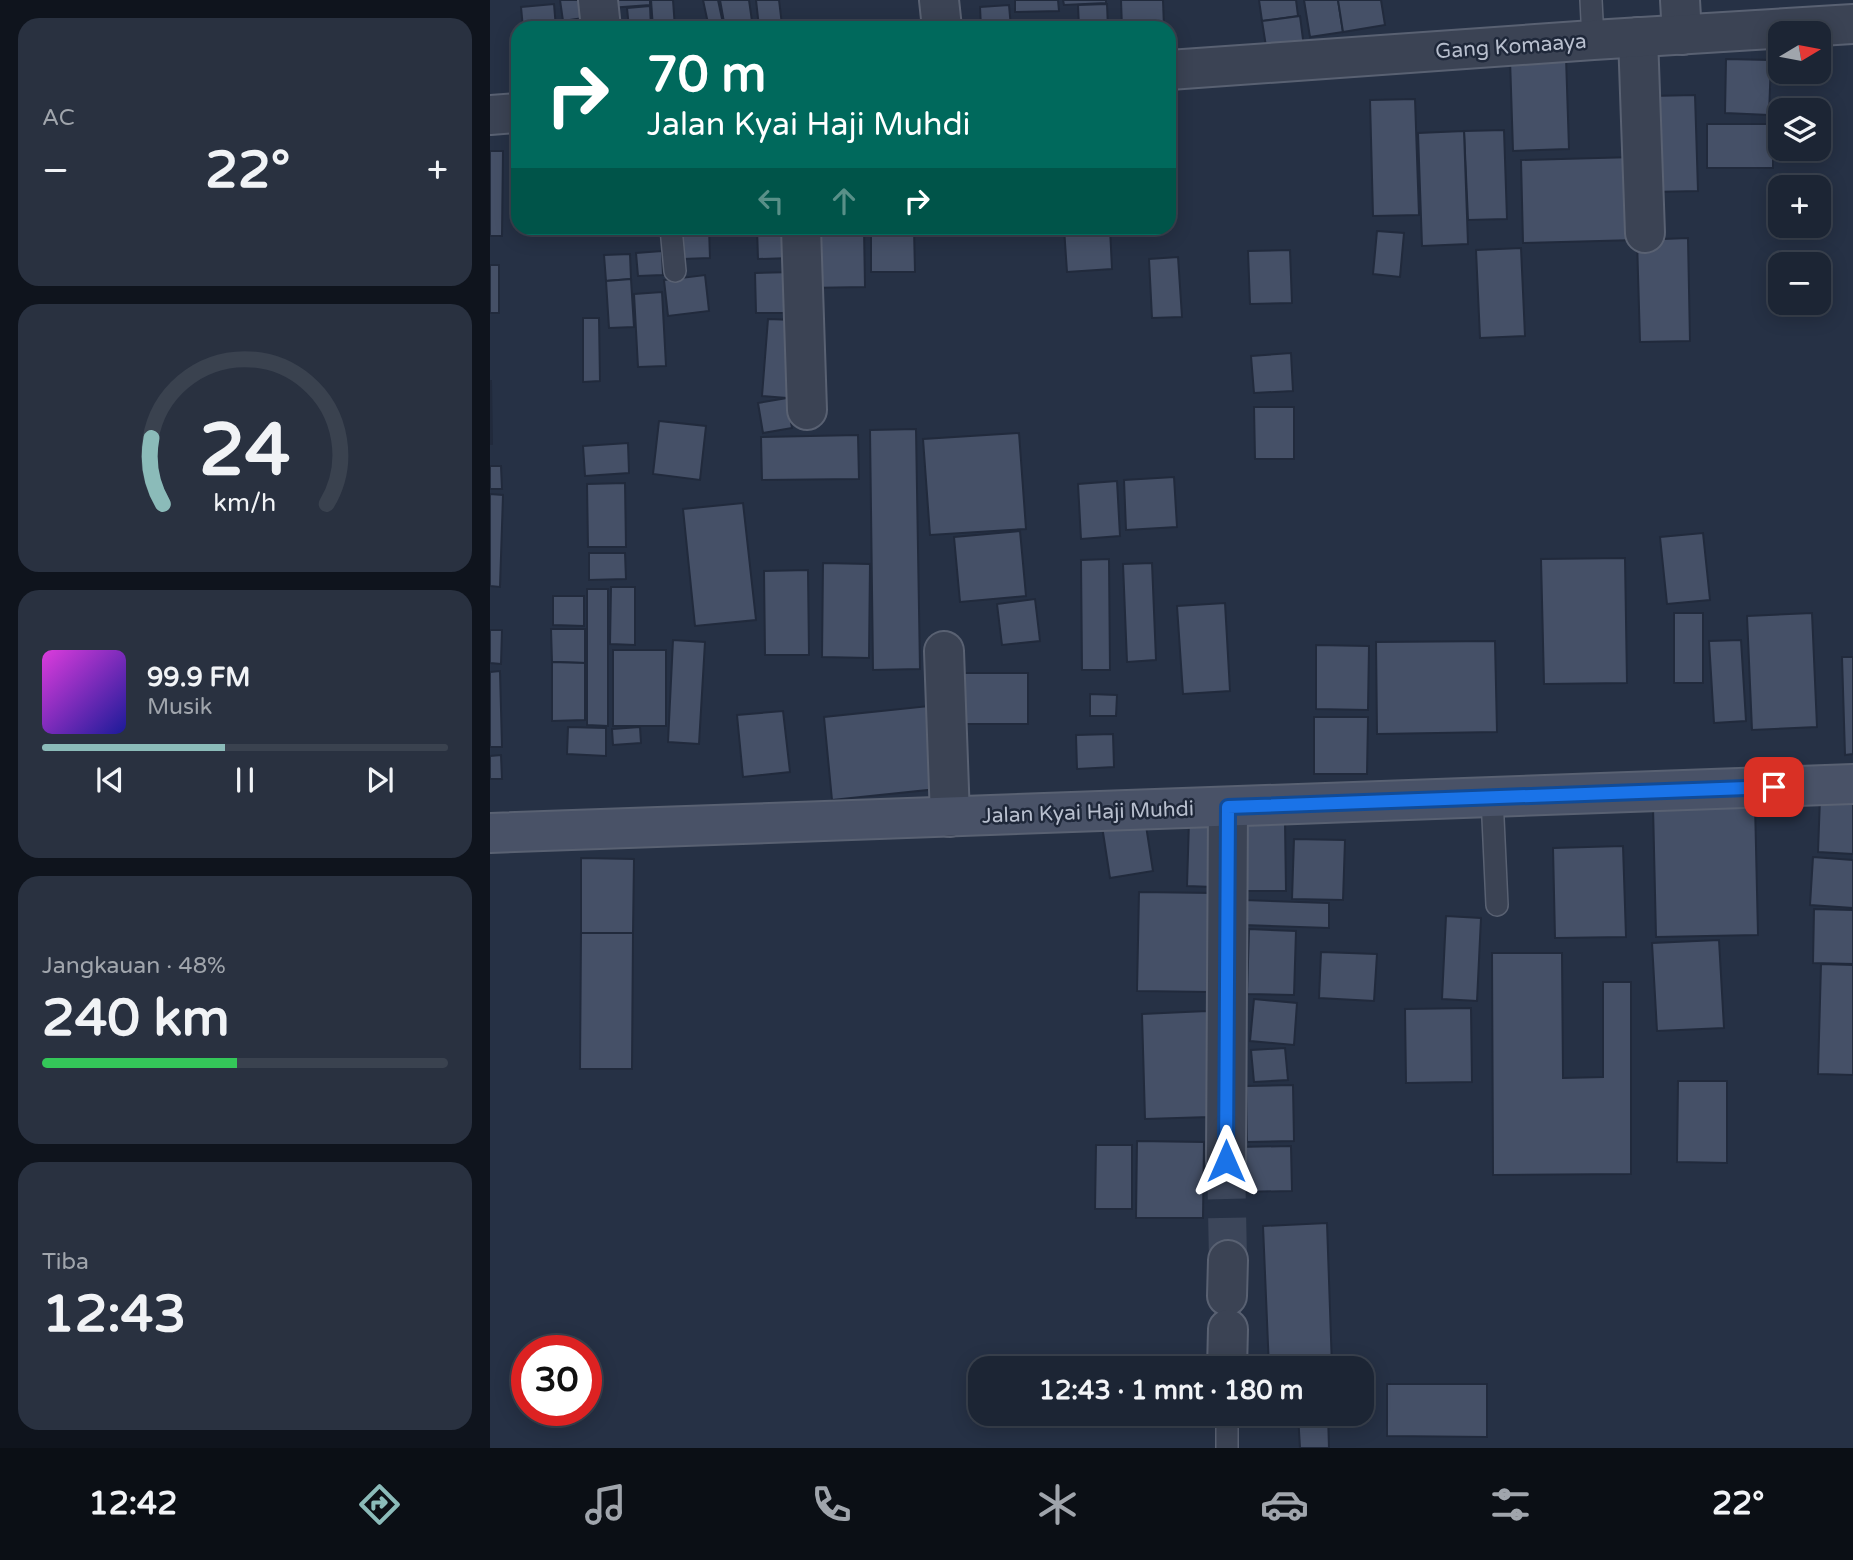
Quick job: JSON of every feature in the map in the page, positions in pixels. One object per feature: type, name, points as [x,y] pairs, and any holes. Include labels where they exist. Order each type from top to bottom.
[{"type":"street","points":[[598,0],[600,21]]},
{"type":"street","points":[[939,0],[941,21]]},
{"type":"street","name":"Gang Komaaya","points":[[1176,70],[1638,37],[1681,17],[1853,24]]},
{"type":"street","points":[[1638,37],[1645,233]]},
{"type":"street","points":[[490,115],[511,114]]},
{"type":"street","points":[[801,235],[807,410]]},
{"type":"street","points":[[944,651],[950,817]]},
{"type":"street","name":"Jalan Kyai Haji Muhdi","points":[[490,833],[1853,784]]},
{"type":"street","points":[[1226,1161],[1228,807]]},
{"type":"street","points":[[1227,1356],[1228,1295]]},
{"type":"lane","points":[[1591,0],[1593,40]]},
{"type":"lane","points":[[672,235],[675,271]]},
{"type":"lane","points":[[1492,797],[1497,905]]},
{"type":"lane","points":[[1227,1426],[1227,1448]]},
{"type":"building","points":[[560,0],[587,0],[590,17],[563,21]]},
{"type":"building","points":[[608,0],[650,0],[650,5],[609,8]]},
{"type":"building","points":[[651,0],[673,0],[674,21],[652,21]]},
{"type":"building","points":[[703,0],[718,0],[722,21],[708,21]]},
{"type":"building","points":[[720,0],[749,0],[752,21],[724,21]]},
{"type":"building","points":[[756,0],[779,0],[782,21],[758,21]]},
{"type":"building","points":[[1015,0],[1058,0],[1059,11],[1015,12]]},
{"type":"building","points":[[1063,0],[1106,0],[1106,3],[1064,5]]},
{"type":"building","points":[[1121,0],[1163,0],[1164,21],[1122,21]]},
{"type":"building","points":[[1259,0],[1296,0],[1298,16],[1262,21]]},
{"type":"building","points":[[1304,0],[1338,0],[1343,32],[1310,37]]},
{"type":"building","points":[[1338,0],[1381,0],[1385,25],[1343,32]]},
{"type":"building","points":[[554,4],[555,21],[522,21],[521,7]]},
{"type":"building","points":[[1107,4],[1108,21],[1079,21],[1078,5]]},
{"type":"building","points":[[1009,5],[1010,21],[981,21],[980,7]]},
{"type":"building","points":[[650,6],[651,21],[628,21],[627,8]]},
{"type":"building","points":[[1300,16],[1304,47],[1267,53],[1262,21]]},
{"type":"building","points":[[1566,57],[1569,149],[1513,151],[1510,59]]},
{"type":"building","points":[[1726,59],[1768,60],[1768,84],[1770,84],[1768,115],[1725,113]]},
{"type":"building","points":[[1695,95],[1698,191],[1652,192],[1650,96]]},
{"type":"building","points":[[1415,99],[1419,215],[1373,216],[1370,100]]},
{"type":"building","points":[[1707,124],[1768,124],[1768,161],[1773,161],[1773,168],[1707,168]]},
{"type":"building","points":[[1504,130],[1507,219],[1468,220],[1464,131]]},
{"type":"building","points":[[1464,131],[1468,244],[1422,246],[1418,133]]},
{"type":"building","points":[[490,151],[503,151],[502,236],[490,236]]},
{"type":"building","points":[[1635,157],[1637,240],[1523,243],[1521,160]]},
{"type":"building","points":[[1377,231],[1404,233],[1400,277],[1373,274]]},
{"type":"building","points":[[681,235],[709,235],[710,258],[682,259]]},
{"type":"building","points":[[757,235],[790,235],[791,258],[758,259]]},
{"type":"building","points":[[807,235],[864,235],[865,287],[808,288]]},
{"type":"building","points":[[871,235],[914,235],[915,272],[871,272]]},
{"type":"building","points":[[1064,235],[1110,235],[1112,269],[1067,272]]},
{"type":"building","points":[[1688,238],[1690,341],[1640,342],[1637,240]]},
{"type":"building","points":[[1521,248],[1525,336],[1480,338],[1476,250]]},
{"type":"building","points":[[1290,250],[1292,303],[1250,304],[1248,251]]},
{"type":"building","points":[[662,251],[663,275],[638,276],[636,253]]},
{"type":"building","points":[[630,254],[631,279],[606,281],[604,255]]},
{"type":"building","points":[[1178,257],[1182,317],[1152,318],[1149,259]]},
{"type":"building","points":[[490,265],[499,265],[499,313],[490,313]]},
{"type":"building","points":[[794,272],[795,313],[756,313],[755,273]]},
{"type":"building","points":[[705,275],[709,311],[668,316],[664,280]]},
{"type":"building","points":[[631,279],[634,327],[609,328],[606,281]]},
{"type":"building","points":[[662,292],[666,366],[638,367],[634,294]]},
{"type":"building","points":[[583,318],[599,318],[600,381],[583,382]]},
{"type":"building","points":[[768,319],[794,320],[787,398],[762,396]]},
{"type":"building","points":[[1291,353],[1293,391],[1254,393],[1251,356]]},
{"type":"building","points":[[491,381],[492,444],[490,444]]},
{"type":"building","points":[[787,398],[792,428],[763,433],[758,403]]},
{"type":"building","points":[[1254,407],[1294,407],[1294,459],[1255,459]]},
{"type":"building","points":[[659,421],[706,426],[700,480],[653,474]]},
{"type":"building","points":[[916,429],[920,669],[873,670],[870,430]]},
{"type":"building","points":[[1019,433],[1026,529],[930,535],[923,439]]},
{"type":"building","points":[[858,435],[859,479],[762,480],[761,437]]},
{"type":"building","points":[[628,443],[629,473],[585,476],[583,446]]},
{"type":"building","points":[[490,466],[501,466],[502,489],[490,489]]},
{"type":"building","points":[[1174,477],[1177,527],[1126,530],[1124,480]]},
{"type":"building","points":[[1117,481],[1120,536],[1081,539],[1078,484]]},
{"type":"building","points":[[625,483],[626,547],[588,547],[587,484]]},
{"type":"building","points":[[490,494],[503,495],[500,587],[490,586]]},
{"type":"building","points":[[743,503],[756,620],[695,626],[683,509]]},
{"type":"building","points":[[1020,531],[1026,596],[960,602],[954,537]]},
{"type":"building","points":[[1703,533],[1710,600],[1667,604],[1660,537]]},
{"type":"building","points":[[589,553],[625,553],[626,579],[589,580]]},
{"type":"building","points":[[1625,558],[1627,683],[1544,684],[1541,559]]},
{"type":"building","points":[[1109,559],[1110,670],[1082,670],[1081,560]]},
{"type":"building","points":[[823,563],[870,564],[869,658],[822,657]]},
{"type":"building","points":[[1152,563],[1156,660],[1127,662],[1123,564]]},
{"type":"building","points":[[808,570],[809,655],[765,655],[764,571]]},
{"type":"building","points":[[611,587],[635,587],[635,645],[610,644]]},
{"type":"building","points":[[587,589],[608,589],[608,726],[587,725]]},
{"type":"building","points":[[553,596],[584,596],[584,626],[553,625]]},
{"type":"building","points":[[1035,599],[1040,641],[1002,645],[997,604]]},
{"type":"building","points":[[1225,603],[1230,691],[1183,694],[1177,606]]},
{"type":"building","points":[[1674,613],[1703,613],[1703,683],[1674,683]]},
{"type":"building","points":[[1812,613],[1817,727],[1752,730],[1747,616]]},
{"type":"building","points":[[551,629],[585,629],[585,663],[552,662]]},
{"type":"building","points":[[490,630],[502,630],[501,664],[490,663]]},
{"type":"building","points":[[673,640],[705,642],[699,744],[668,742]]},
{"type":"building","points":[[1741,640],[1746,721],[1714,723],[1709,641]]},
{"type":"building","points":[[1495,641],[1497,732],[1377,734],[1376,642]]},
{"type":"building","points":[[1316,645],[1369,646],[1368,710],[1316,709]]},
{"type":"building","points":[[613,650],[666,650],[666,726],[613,726]]},
{"type":"building","points":[[1842,657],[1853,657],[1853,754],[1845,755]]},
{"type":"building","points":[[552,662],[585,663],[585,720],[552,721]]},
{"type":"building","points":[[500,671],[502,747],[490,747],[490,672]]},
{"type":"building","points":[[962,673],[1028,673],[1028,724],[962,724]]},
{"type":"building","points":[[1090,694],[1117,695],[1116,716],[1090,716]]},
{"type":"building","points":[[929,706],[937,789],[832,800],[824,717]]},
{"type":"building","points":[[783,711],[790,772],[743,777],[737,715]]},
{"type":"building","points":[[1314,717],[1368,717],[1367,774],[1314,774]]},
{"type":"building","points":[[568,727],[606,728],[606,756],[567,754]]},
{"type":"building","points":[[640,727],[641,743],[613,745],[612,729]]},
{"type":"building","points":[[1113,734],[1114,767],[1077,769],[1076,735]]},
{"type":"building","points":[[501,755],[502,779],[490,779],[490,756]]},
{"type":"building","points":[[1820,798],[1853,799],[1853,854],[1818,852]]},
{"type":"building","points":[[1755,804],[1758,935],[1656,937],[1653,806]]},
{"type":"building","points":[[1145,819],[1153,871],[1110,878],[1102,826]]},
{"type":"building","points":[[1189,821],[1214,822],[1213,887],[1187,886]]},
{"type":"building","points":[[1244,822],[1285,822],[1286,891],[1245,891]]},
{"type":"building","points":[[1294,839],[1345,840],[1343,900],[1292,899]]},
{"type":"building","points":[[1623,846],[1626,937],[1555,938],[1553,848]]},
{"type":"building","points":[[1813,857],[1853,860],[1853,908],[1810,905]]},
{"type":"building","points":[[581,858],[634,859],[633,933],[581,933]]},
{"type":"building","points":[[1139,892],[1213,893],[1211,992],[1137,991]]},
{"type":"building","points":[[1244,900],[1329,903],[1329,928],[1243,925]]},
{"type":"building","points":[[1814,909],[1853,910],[1853,964],[1813,963]]},
{"type":"building","points":[[1446,916],[1481,918],[1477,1001],[1442,999]]},
{"type":"building","points":[[1249,929],[1296,931],[1294,995],[1247,994]]},
{"type":"building","points":[[581,933],[633,933],[632,1069],[580,1069]]},
{"type":"building","points":[[1719,940],[1724,1028],[1657,1031],[1652,943]]},
{"type":"building","points":[[1321,952],[1377,954],[1374,1001],[1319,998]]},
{"type":"building","points":[[1492,953],[1562,953],[1563,1078],[1603,1077],[1603,982],[1631,982],[1631,1174],[1493,1175]]},
{"type":"building","points":[[1821,964],[1853,965],[1853,1075],[1818,1074]]},
{"type":"building","points":[[1254,999],[1297,1003],[1294,1045],[1250,1041]]},
{"type":"building","points":[[1471,1008],[1472,1082],[1406,1083],[1405,1009]]},
{"type":"building","points":[[1207,1011],[1210,1117],[1145,1119],[1142,1014]]},
{"type":"building","points":[[1285,1048],[1288,1080],[1254,1082],[1251,1050]]},
{"type":"building","points":[[1678,1081],[1727,1081],[1727,1163],[1677,1162]]},
{"type":"building","points":[[1293,1085],[1294,1141],[1247,1142],[1246,1086]]},
{"type":"building","points":[[1137,1141],[1204,1142],[1203,1218],[1136,1218]]},
{"type":"building","points":[[1096,1145],[1132,1145],[1132,1209],[1095,1209]]},
{"type":"building","points":[[1291,1146],[1292,1191],[1238,1192],[1236,1147]]},
{"type":"building","points":[[1327,1223],[1332,1356],[1268,1356],[1263,1226]]},
{"type":"building","points":[[1387,1384],[1487,1384],[1487,1437],[1387,1436]]},
{"type":"building","points":[[1299,1426],[1328,1426],[1329,1448],[1300,1448]]},
{"type":"tunnel","points":[[1226,1161],[1228,1260]]},
{"type":"route","points":[[1226,1161],[1228,807],[1774,787]]}]
